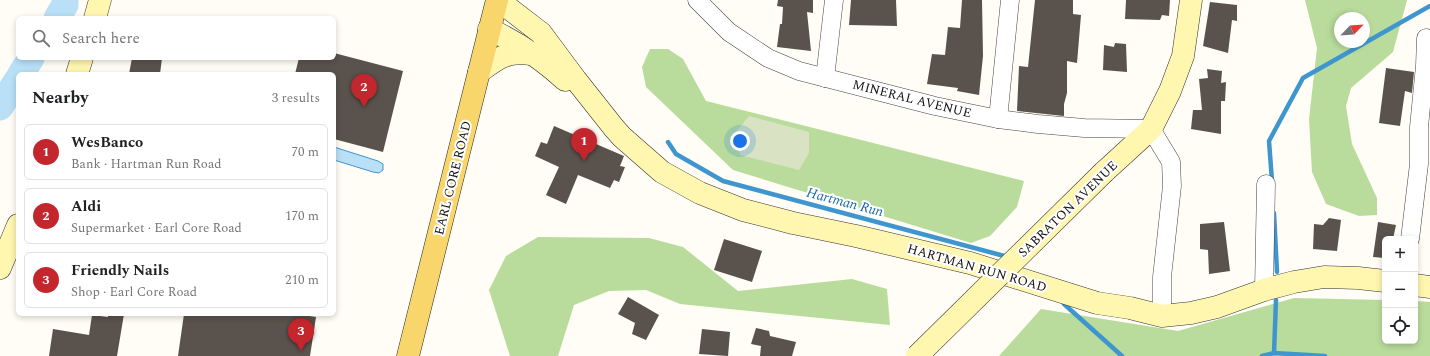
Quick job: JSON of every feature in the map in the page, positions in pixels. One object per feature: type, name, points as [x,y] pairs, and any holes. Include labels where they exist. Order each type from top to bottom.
[{"type":"main road","points":[[96,16],[100,0]]},
{"type":"main road","name":"EARL CORE ROAD","points":[[408,356],[497,0]]},
{"type":"main road","name":"HARTMAN RUN ROAD","points":[[497,0],[541,33],[576,80],[622,137],[662,172],[700,193],[728,205],[793,223],[856,236],[970,263],[1097,303],[1130,308],[1162,316],[1191,313],[1217,307],[1264,290],[1294,282],[1324,277],[1382,281]]},
{"type":"main road","points":[[520,0],[541,33]]},
{"type":"main road","points":[[1151,129],[1170,91],[1183,56],[1191,0]]},
{"type":"main road","name":"HARTMAN RUN ROAD","points":[[489,29],[508,38],[546,63],[599,109]]},
{"type":"main road","points":[[479,72],[499,58],[516,52],[531,54]]},
{"type":"main road","points":[[78,72],[81,60]]},
{"type":"main road","name":"SABRATON AVENUE","points":[[917,356],[1104,172],[1151,129]]},
{"type":"main road","points":[[0,268],[16,230]]},
{"type":"main road","points":[[1418,285],[1430,287]]},
{"type":"street","name":"MINERAL AVENUE","points":[[698,0],[729,32],[768,58],[799,71],[935,106],[998,119],[1084,128],[1151,129]]},
{"type":"street","points":[[825,78],[834,0]]},
{"type":"street","points":[[998,119],[1010,0]]},
{"type":"street","points":[[1411,236],[1424,165],[1419,127],[1426,38]]},
{"type":"street","points":[[1151,129],[1171,162],[1172,186],[1162,277],[1162,316]]},
{"type":"street","points":[[1264,290],[1266,184]]},
{"type":"green space","points":[[1305,0],[1407,0],[1393,52],[1351,88],[1346,106],[1352,144],[1377,198],[1377,215],[1359,216],[1326,204],[1312,172],[1309,119],[1317,48]]},
{"type":"green space","points":[[650,49],[668,49],[683,59],[706,101],[1024,181],[1017,207],[990,236],[971,243],[733,170],[646,87],[642,67]]},
{"type":"green space","points":[[749,116],[809,132],[809,153],[799,170],[740,155],[735,133]]},
{"type":"green space","points":[[538,237],[649,238],[683,247],[738,291],[852,279],[887,289],[890,325],[680,304],[646,290],[609,291],[574,305],[558,356],[510,356],[489,290],[506,256]]},
{"type":"green space","points":[[1294,298],[1382,300],[1382,344],[1418,344],[1418,301],[1430,302],[1430,356],[999,356],[1041,309],[1178,331]]},
{"type":"water","points":[[336,148],[383,164],[383,170],[379,173],[336,161]]},
{"type":"building","points":[[778,0],[813,0],[813,13],[807,12],[811,51],[777,47],[780,24],[782,24],[783,7],[777,6]]},
{"type":"building","points":[[851,0],[896,0],[897,26],[849,25]]},
{"type":"building","points":[[962,0],[982,0],[983,56],[979,95],[957,91],[958,88],[927,84],[932,54],[945,55],[948,27],[960,28]]},
{"type":"building","points":[[1035,0],[1073,0],[1073,14],[1081,15],[1077,63],[1067,61],[1067,93],[1064,104],[1064,116],[1017,111],[1019,66],[1028,67]]},
{"type":"building","points":[[1126,0],[1170,0],[1169,16],[1162,15],[1160,20],[1125,19]]},
{"type":"building","points":[[1210,2],[1237,5],[1237,21],[1232,20],[1228,53],[1203,46]]},
{"type":"building","points":[[1115,43],[1126,44],[1127,72],[1103,70],[1104,45],[1114,47]]},
{"type":"building","points":[[336,54],[403,71],[383,152],[336,140],[336,72],[296,72],[298,60],[336,60]]},
{"type":"building","points":[[132,60],[162,60],[160,72],[129,72]]},
{"type":"building","points":[[1386,68],[1414,72],[1412,93],[1405,91],[1400,126],[1379,123]]},
{"type":"building","points":[[1207,69],[1222,71],[1221,83],[1226,82],[1225,101],[1221,101],[1221,134],[1191,129],[1193,110],[1202,110],[1199,79],[1208,78]]},
{"type":"building","points":[[554,126],[624,156],[620,166],[625,167],[619,182],[614,180],[610,188],[578,175],[566,204],[546,195],[559,167],[535,156],[541,142],[547,144]]},
{"type":"building","points":[[1329,218],[1341,220],[1337,251],[1313,249],[1314,224],[1323,225]]},
{"type":"building","points":[[1224,222],[1230,271],[1209,274],[1208,250],[1200,249],[1200,224]]},
{"type":"building","points":[[1378,222],[1396,225],[1394,236],[1382,236],[1382,258],[1373,257]]},
{"type":"building","points":[[724,239],[762,251],[752,282],[714,270]]},
{"type":"building","points":[[628,297],[659,315],[646,340],[632,334],[635,323],[618,314]]},
{"type":"building","points":[[92,316],[124,316],[117,356],[49,356],[53,329],[89,335]]},
{"type":"building","points":[[184,316],[316,317],[310,356],[178,356]]},
{"type":"building","points":[[756,328],[769,331],[770,336],[796,342],[792,356],[760,356],[761,346],[751,344]]},
{"type":"building","points":[[702,329],[730,332],[728,356],[699,354]]},
{"type":"waterway","points":[[58,16],[65,5],[65,0]]},
{"type":"waterway","points":[[1272,181],[1269,141],[1303,78],[1430,6]]},
{"type":"waterway","points":[[22,72],[30,60]]},
{"type":"waterway","points":[[0,107],[16,82]]},
{"type":"waterway","name":"Hartman Run","points":[[668,142],[676,154],[723,181],[1008,257]]},
{"type":"waterway","points":[[1274,213],[1277,272]]},
{"type":"waterway","points":[[1274,353],[1276,300]]},
{"type":"waterway","name":"Hartman Run","points":[[1064,304],[1122,356]]},
{"type":"waterway","name":"Hartman Run","points":[[1262,356],[1274,353],[1325,356]]},
{"type":"place","name":"Aldi","points":[[364,107]]},
{"type":"place","name":"WesBanco","points":[[584,161]]},
{"type":"place","name":"Friendly Nails","points":[[301,351]]}]
